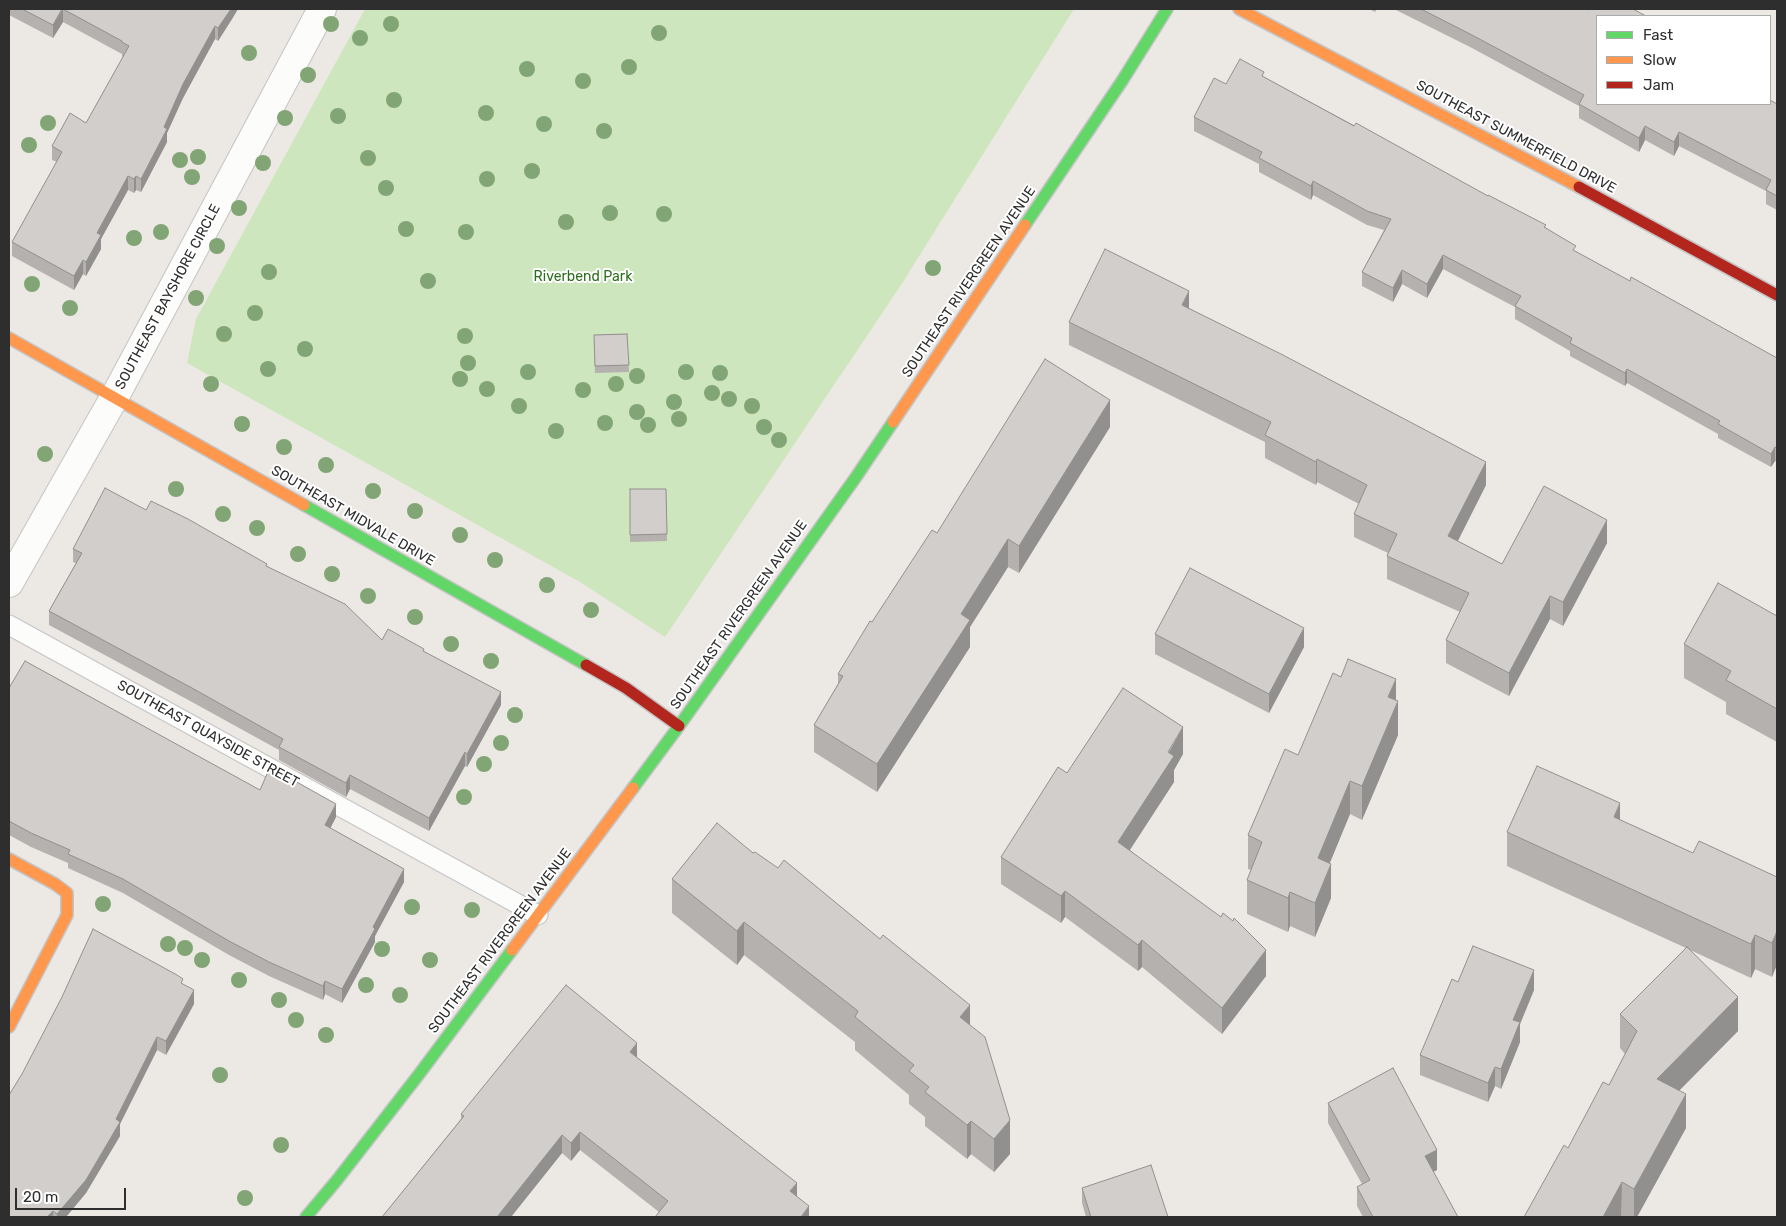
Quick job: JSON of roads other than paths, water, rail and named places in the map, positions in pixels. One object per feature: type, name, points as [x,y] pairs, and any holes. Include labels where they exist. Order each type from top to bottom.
[{"type":"street","name":"SOUTHEAST BAYSHORE CIRCLE","points":[[9,583],[114,398],[322,9]]},
{"type":"street","name":"SOUTHEAST RIVERGREEN AVENUE","points":[[306,1217],[420,1074],[679,726],[856,477],[1122,81],[1167,9]]},
{"type":"street","name":"SOUTHEAST SUMMERFIELD DRIVE","points":[[1239,9],[1612,204],[1777,296]]},
{"type":"street","name":"SOUTHEAST MIDVALE DRIVE","points":[[9,338],[626,688],[679,726]]},
{"type":"street","points":[[9,859],[56,884],[66,893],[67,915],[9,1027]]},
{"type":"lane","name":"SOUTHEAST QUAYSIDE STREET","points":[[9,625],[538,915]]},
{"type":"park label","name":"Riverbend Park","points":[[583,277]]}]
